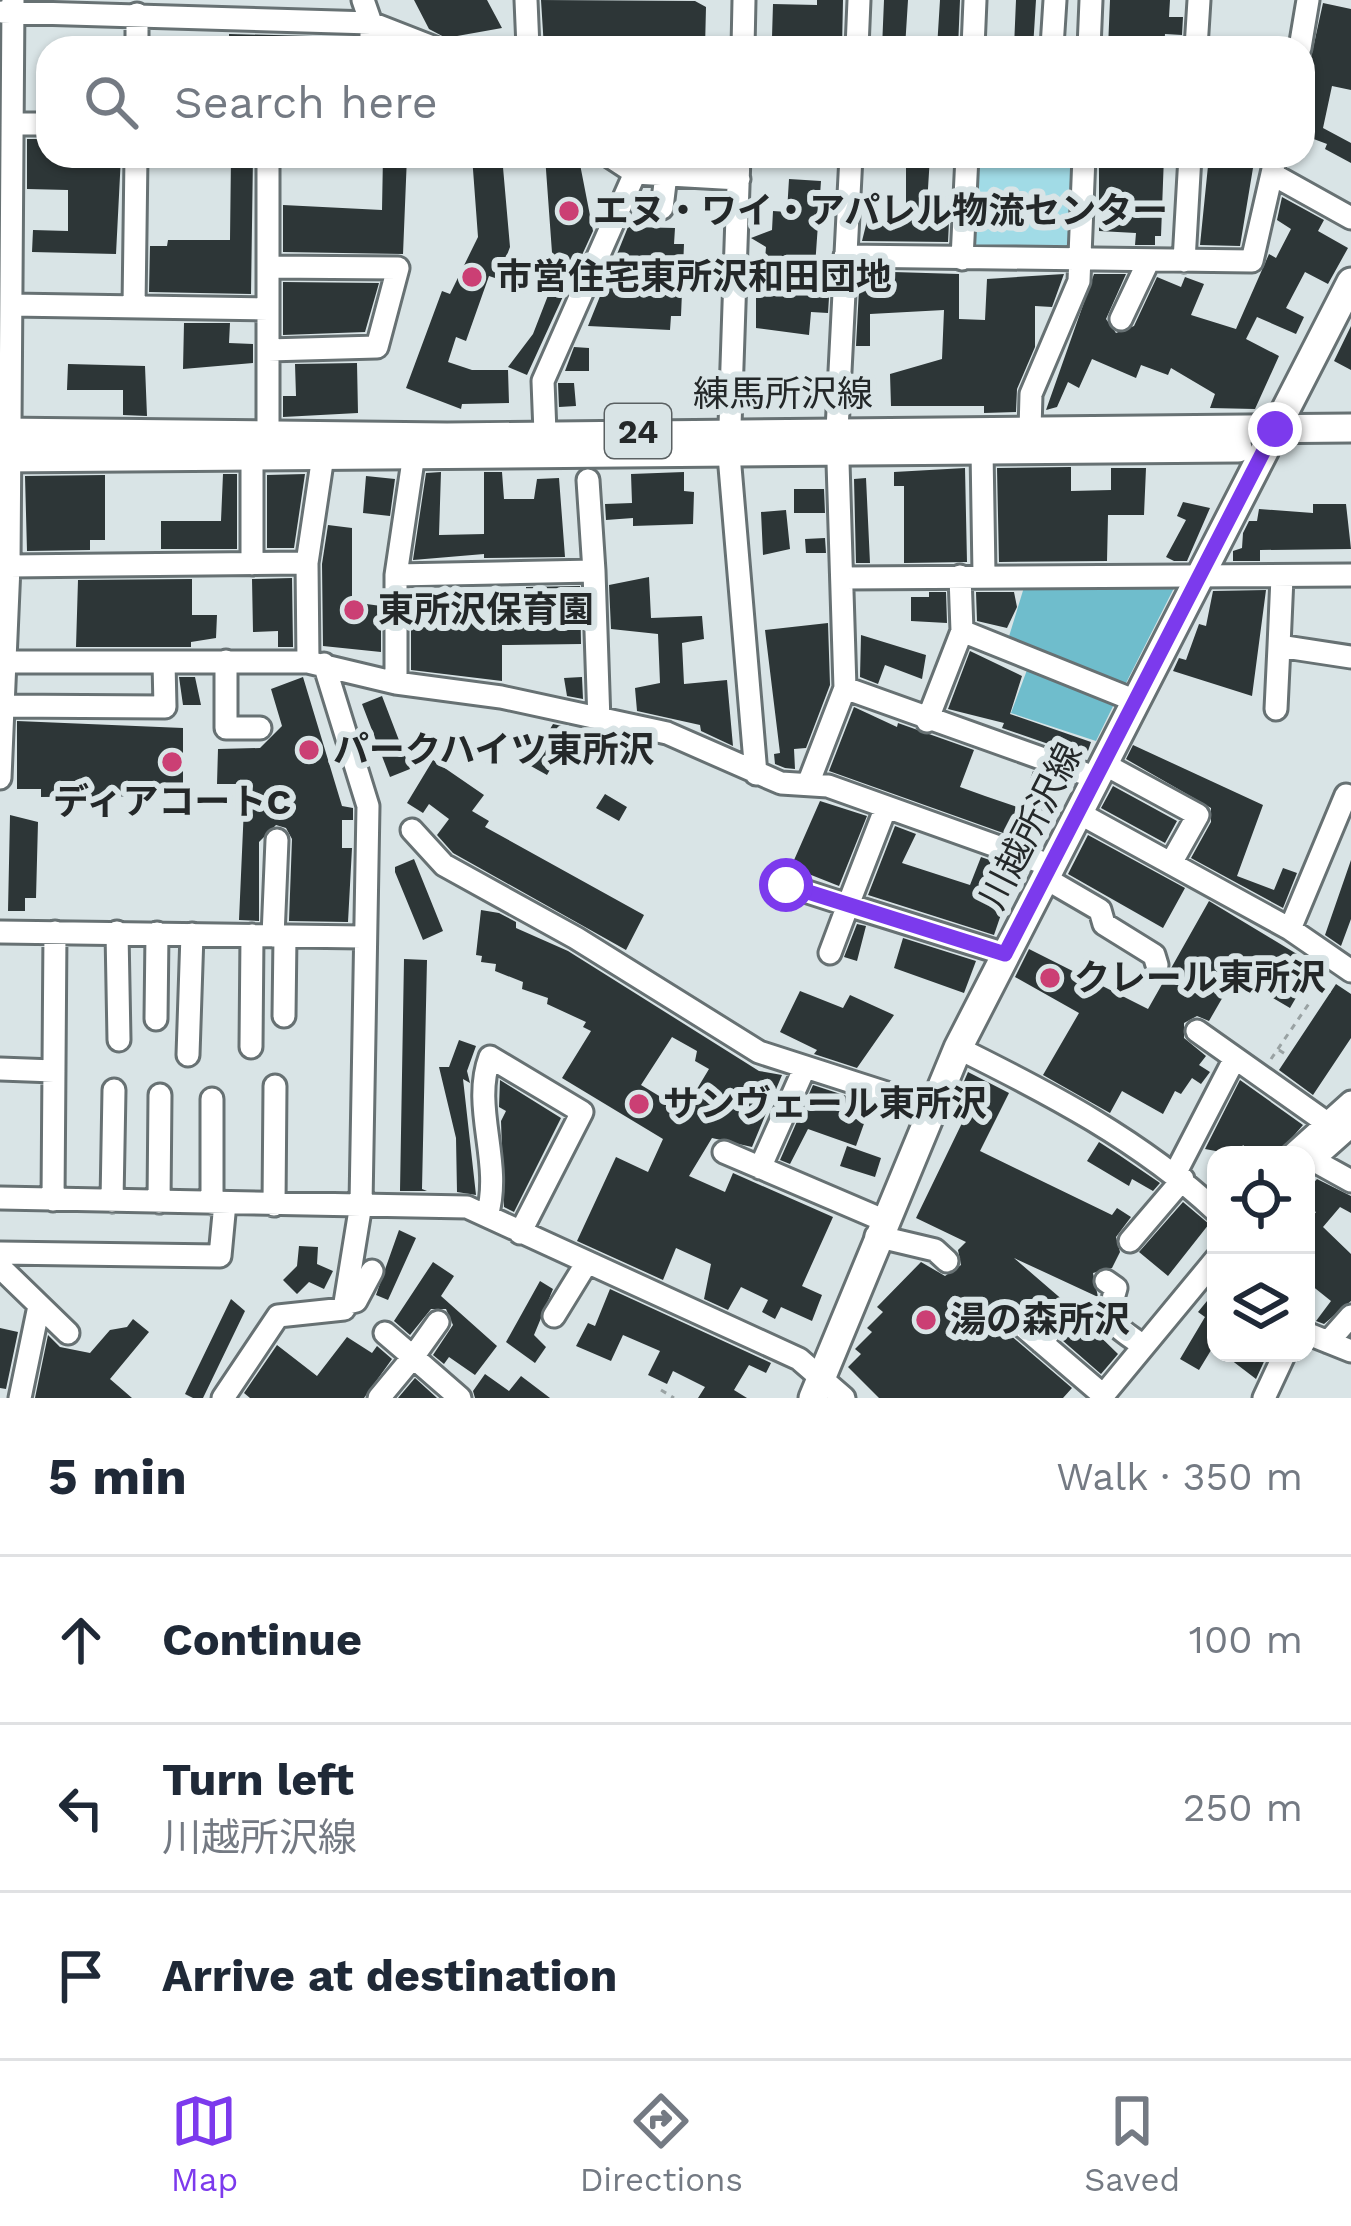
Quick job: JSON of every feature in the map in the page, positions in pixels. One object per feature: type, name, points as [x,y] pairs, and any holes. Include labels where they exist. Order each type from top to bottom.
[{"type":"main road","name":"川越所沢線","points":[[821,1378],[879,1228],[958,1048],[1351,282]]},
{"type":"main road","name":"練馬所沢線","points":[[837,441],[982,451],[1270,438],[1351,428]]},
{"type":"main road","name":"練馬所沢線","points":[[260,445],[322,456],[837,441],[1030,430],[1270,438],[1351,447]]},
{"type":"main road","name":"練馬所沢線","points":[[5,445],[260,445],[544,433],[730,443]]},
{"type":"street","points":[[363,0],[371,36]]},
{"type":"street","points":[[526,0],[528,36]]},
{"type":"street","points":[[743,36],[744,0]]},
{"type":"street","points":[[857,36],[859,0]]},
{"type":"street","points":[[974,36],[975,0]]},
{"type":"street","points":[[1053,36],[1055,0]]},
{"type":"street","points":[[1090,36],[1091,0]]},
{"type":"street","points":[[1197,36],[1199,0]]},
{"type":"street","points":[[1302,36],[1308,0]]},
{"type":"street","points":[[0,778],[9,566],[5,445],[12,124],[8,9],[371,23],[404,36]]},
{"type":"street","points":[[137,14],[137,36]]},
{"type":"street","points":[[12,124],[36,124]]},
{"type":"street","points":[[134,307],[136,168]]},
{"type":"street","points":[[252,564],[268,350],[268,168]]},
{"type":"street","points":[[627,168],[666,175],[730,168]]},
{"type":"street","points":[[739,168],[730,443],[756,774]]},
{"type":"street","points":[[808,784],[845,688],[837,441],[850,168]]},
{"type":"street","points":[[962,259],[966,168]]},
{"type":"street","points":[[1030,430],[1031,394],[1079,281],[1083,168]]},
{"type":"street","points":[[1184,261],[1189,168]]},
{"type":"street","points":[[845,256],[1079,263],[1252,261],[1273,168]]},
{"type":"street","points":[[1278,168],[1351,218]]},
{"type":"street","points":[[544,433],[544,381],[635,173]]},
{"type":"street","points":[[662,208],[666,175]]},
{"type":"street","points":[[1121,319],[1148,262]]},
{"type":"street","points":[[268,267],[398,268],[377,347],[268,350]]},
{"type":"street","points":[[11,305],[268,309]]},
{"type":"street","points":[[982,451],[984,574]]},
{"type":"street","points":[[396,683],[396,575],[414,454]]},
{"type":"street","points":[[322,456],[307,563],[316,663],[368,806],[362,937],[361,1204],[347,1304]]},
{"type":"street","points":[[588,480],[599,722]]},
{"type":"street","points":[[9,566],[307,563]]},
{"type":"street","points":[[396,575],[594,571]]},
{"type":"street","points":[[842,578],[1351,575]]},
{"type":"street","points":[[927,721],[962,631],[960,576]]},
{"type":"street","points":[[1276,709],[1282,577]]},
{"type":"street","points":[[962,631],[1136,700]]},
{"type":"street","points":[[1279,646],[1351,657]]},
{"type":"street","points":[[2,662],[316,663],[396,683],[501,697],[667,734],[756,774],[886,807],[1048,872],[1100,910],[1104,924],[1154,955],[1157,965]]},
{"type":"street","points":[[1,706],[165,707],[164,662]]},
{"type":"street","points":[[226,662],[226,728],[260,728]]},
{"type":"street","points":[[845,688],[927,721],[1100,771],[1198,815],[1172,863]]},
{"type":"street","points":[[1290,929],[1346,795]]},
{"type":"street","points":[[830,953],[886,807]]},
{"type":"street","points":[[1079,813],[1348,961]]},
{"type":"street","points":[[412,830],[444,865],[576,938],[759,1052],[930,1107]]},
{"type":"street","points":[[251,1047],[270,936],[277,839]]},
{"type":"street","points":[[786,885],[1005,954]]},
{"type":"street","points":[[0,932],[362,937]]},
{"type":"street","points":[[53,1199],[55,932]]},
{"type":"street","points":[[117,932],[119,1040]]},
{"type":"street","points":[[156,1019],[157,933]]},
{"type":"street","points":[[188,1055],[192,934]]},
{"type":"street","points":[[270,936],[284,1016]]},
{"type":"street","points":[[1197,1031],[1327,1124]]},
{"type":"street","points":[[958,1048],[1026,1082],[1180,1176],[1207,1202]]},
{"type":"street","points":[[487,1216],[490,1158],[479,1088],[490,1057],[582,1112],[520,1233]]},
{"type":"street","points":[[1130,1241],[1180,1176],[1235,1058]]},
{"type":"street","points":[[760,1168],[805,1067]]},
{"type":"street","points":[[0,1069],[54,1071]]},
{"type":"street","points":[[274,1086],[274,1205]]},
{"type":"street","points":[[112,1201],[115,1090]]},
{"type":"street","points":[[159,1202],[160,1095]]},
{"type":"street","points":[[0,1253],[220,1256],[212,1099]]},
{"type":"street","points":[[1313,1146],[1327,1124],[1351,1102]]},
{"type":"street","points":[[1315,1152],[1351,1126]]},
{"type":"street","points":[[724,1152],[879,1228],[935,1250],[947,1261]]},
{"type":"street","points":[[1315,1165],[1351,1181]]},
{"type":"street","points":[[0,1198],[454,1205],[487,1216],[863,1398]]},
{"type":"street","points":[[554,1316],[586,1264]]},
{"type":"street","points":[[0,1267],[68,1334]]},
{"type":"street","points":[[223,1398],[278,1316],[285,1311],[334,1314],[356,1301],[371,1271]]},
{"type":"street","points":[[1019,1323],[1102,1397],[1207,1272]]},
{"type":"street","points":[[1106,1281],[1116,1288],[1108,1308],[1111,1321],[1143,1346]]},
{"type":"street","points":[[20,1398],[39,1306]]},
{"type":"street","points":[[1328,1342],[1351,1316]]},
{"type":"street","points":[[1041,1342],[1063,1317]]},
{"type":"street","points":[[379,1398],[438,1322]]},
{"type":"street","points":[[385,1333],[460,1398]]},
{"type":"street","points":[[1315,1337],[1351,1351]]},
{"type":"street","points":[[1264,1398],[1281,1362]]},
{"type":"street","points":[[821,1378],[844,1398]]},
{"type":"path","points":[[1260,1075],[1310,1002]]},
{"type":"path","points":[[1278,1049],[1288,1056]]},
{"type":"path","points":[[661,1390],[674,1398]]},
{"type":"shaded area","points":[[972,168],[1077,168],[1072,254],[969,252]]},
{"type":"shaded area","points":[[1025,584],[1176,584],[1123,689],[1007,643]]},
{"type":"shaded area","points":[[1030,662],[1117,698],[1096,741],[1011,713]]},
{"type":"building","points":[[414,0],[487,0],[502,28],[457,36],[442,36],[429,29]]},
{"type":"building","points":[[541,0],[695,1],[706,7],[705,36],[543,36]]},
{"type":"building","points":[[817,0],[843,0],[842,36],[772,36],[773,4],[817,5]]},
{"type":"building","points":[[884,0],[908,0],[906,36],[882,36]]},
{"type":"building","points":[[940,0],[960,0],[958,36],[938,36]]},
{"type":"building","points":[[1016,0],[1036,0],[1034,36],[1014,36]]},
{"type":"building","points":[[1110,0],[1170,0],[1169,17],[1183,17],[1182,35],[1108,36]]},
{"type":"building","points":[[1323,3],[1351,9],[1351,90],[1332,86],[1323,128],[1351,143],[1351,163],[1315,140],[1315,39]]},
{"type":"building","points":[[27,139],[36,139],[36,168],[120,168],[116,254],[32,252],[33,230],[68,231],[68,190],[27,189]]},
{"type":"building","points":[[231,168],[253,168],[251,294],[149,292],[150,246],[167,246],[168,240],[230,240]]},
{"type":"building","points":[[383,168],[407,168],[403,254],[283,252],[283,205],[382,210]]},
{"type":"building","name":"市営住宅東所沢和田団地","points":[[473,168],[503,168],[510,247],[498,279],[489,276],[466,341],[456,337],[448,362],[472,370],[508,370],[509,403],[462,404],[461,409],[406,388],[442,291],[450,294],[478,237]]},
{"type":"building","name":"エヌ・ワイ・アパレル物流センター","points":[[546,168],[581,168],[593,231],[527,375],[508,367],[533,334],[554,280]]},
{"type":"building","points":[[906,168],[929,168],[926,221],[949,222],[948,242],[862,241],[868,217],[906,220]]},
{"type":"building","points":[[1099,168],[1164,168],[1161,236],[1155,236],[1155,245],[1135,245],[1136,233],[1099,231]]},
{"type":"building","points":[[1208,168],[1253,168],[1240,246],[1200,245]]},
{"type":"building","points":[[789,179],[821,181],[814,281],[830,282],[828,313],[811,312],[809,335],[756,328],[756,284],[763,285],[766,247],[751,238],[772,230],[773,211],[787,212]]},
{"type":"building","points":[[1282,197],[1324,220],[1318,231],[1348,248],[1328,284],[1305,272],[1286,308],[1304,317],[1296,334],[1257,317],[1246,339],[1279,356],[1255,409],[1210,408],[1215,394],[1171,368],[1168,375],[1141,365],[1136,378],[1092,359],[1079,388],[1068,382],[1057,407],[1046,410],[1094,274],[1126,274],[1106,319],[1116,333],[1134,326],[1157,277],[1181,287],[1185,277],[1204,284],[1191,315],[1236,329],[1269,254],[1276,258],[1291,229],[1277,220]]},
{"type":"building","points":[[628,227],[675,228],[674,244],[684,244],[681,316],[671,316],[670,330],[588,326]]},
{"type":"building","points":[[860,271],[959,274],[959,319],[985,320],[987,279],[1064,274],[1052,307],[1035,306],[1035,347],[1017,389],[1016,412],[984,413],[984,406],[891,406],[890,374],[942,359],[944,310],[870,314],[870,346],[856,346]]},
{"type":"building","points":[[283,282],[379,283],[365,332],[283,335]]},
{"type":"building","points":[[184,323],[230,323],[229,343],[253,344],[253,363],[183,369]]},
{"type":"building","points":[[1351,326],[1351,370],[1334,361]]},
{"type":"building","points":[[574,347],[589,348],[589,371],[565,371]]},
{"type":"building","points":[[357,363],[358,413],[283,417],[283,396],[296,396],[295,364]]},
{"type":"building","points":[[68,364],[145,366],[147,416],[123,415],[123,390],[67,390]]},
{"type":"building","points":[[558,383],[574,383],[576,406],[559,407]]},
{"type":"building","points":[[1071,467],[1071,491],[1111,490],[1111,468],[1146,468],[1144,515],[1108,515],[1107,561],[999,562],[997,468]]},
{"type":"building","points":[[965,468],[967,562],[904,563],[904,486],[894,486],[894,472]]},
{"type":"building","points":[[441,472],[439,535],[484,534],[484,472],[502,472],[504,499],[534,499],[537,479],[559,478],[565,557],[484,558],[484,554],[413,560],[426,473]]},
{"type":"building","points":[[684,472],[684,491],[694,492],[693,524],[633,526],[633,518],[606,520],[605,504],[632,503],[631,474]]},
{"type":"building","points":[[223,474],[237,474],[237,549],[161,549],[161,521],[221,521]]},
{"type":"building","points":[[305,474],[294,548],[267,548],[267,475]]},
{"type":"building","points":[[105,475],[105,540],[90,540],[90,550],[27,551],[25,476]]},
{"type":"building","points":[[366,476],[395,479],[390,516],[363,513]]},
{"type":"building","points":[[866,478],[870,563],[856,563],[854,479]]},
{"type":"building","points":[[794,489],[824,489],[825,513],[794,513]]},
{"type":"building","points":[[1183,502],[1210,508],[1187,561],[1174,561],[1166,557],[1186,520],[1177,516]]},
{"type":"building","points":[[1313,504],[1346,504],[1351,549],[1260,550],[1260,561],[1233,561],[1233,551],[1242,548],[1243,533],[1249,521],[1257,521],[1259,509],[1313,513]]},
{"type":"building","points":[[786,510],[790,549],[763,555],[761,512]]},
{"type":"building","points":[[328,525],[352,528],[352,602],[381,606],[381,652],[323,646],[322,564]]},
{"type":"building","points":[[825,538],[826,553],[806,553],[805,539]]},
{"type":"building","points":[[649,577],[651,618],[702,616],[704,639],[682,643],[684,684],[727,680],[733,746],[701,731],[700,725],[637,711],[635,688],[660,683],[658,634],[611,629],[609,585]]},
{"type":"building","points":[[292,578],[293,647],[278,647],[278,631],[253,632],[252,579]]},
{"type":"building","points":[[192,579],[192,615],[217,615],[216,638],[191,642],[191,647],[76,647],[78,580]]},
{"type":"building","points":[[580,586],[581,644],[502,645],[502,681],[411,670],[411,590],[454,589],[458,617],[516,616],[515,594],[526,594],[526,587]]},
{"type":"building","points":[[1266,590],[1252,696],[1173,671],[1179,658],[1186,660],[1199,624],[1206,626],[1213,591]]},
{"type":"building","points":[[929,592],[946,592],[947,623],[911,621],[911,597],[929,597]]},
{"type":"building","points":[[976,592],[1014,592],[1017,607],[1007,628],[977,621]]},
{"type":"building","points":[[828,623],[830,685],[806,748],[794,749],[795,769],[785,768],[775,764],[774,754],[780,753],[765,630]]},
{"type":"building","points":[[861,635],[926,655],[922,679],[885,665],[878,684],[860,677]]},
{"type":"building","points":[[970,651],[1022,676],[1010,714],[1091,742],[1086,757],[1002,728],[1004,723],[948,709]]},
{"type":"building","points":[[179,677],[195,677],[201,705],[183,705]]},
{"type":"building","points":[[303,677],[342,806],[353,808],[353,820],[342,820],[342,848],[352,848],[348,922],[289,921],[292,839],[286,828],[276,825],[259,842],[259,921],[239,920],[245,784],[217,784],[218,749],[260,748],[282,726],[271,689]]},
{"type":"building","points":[[582,677],[583,699],[567,696],[564,678]]},
{"type":"building","points":[[382,696],[410,769],[390,777],[362,704]]},
{"type":"building","points":[[854,707],[897,727],[898,723],[974,750],[960,787],[985,796],[1020,808],[1033,771],[1061,781],[1037,845],[829,771]]},
{"type":"building","points":[[17,721],[183,728],[183,796],[41,797],[41,789],[17,789]]},
{"type":"building","points":[[553,724],[571,728],[571,732],[547,775],[529,765]]},
{"type":"building","points":[[1133,745],[1263,805],[1237,876],[1274,890],[1283,868],[1297,873],[1283,908],[1191,858],[1211,822],[1211,808],[1126,759]]},
{"type":"building","points":[[433,760],[484,795],[472,811],[489,821],[485,827],[644,915],[626,950],[453,853],[437,835],[449,819],[429,804],[423,813],[407,803]]},
{"type":"building","points":[[1113,786],[1177,821],[1165,843],[1101,808]]},
{"type":"building","points":[[605,794],[627,807],[619,821],[596,808]]},
{"type":"building","points":[[820,801],[867,816],[839,886],[791,867]]},
{"type":"building","points":[[10,815],[38,822],[36,898],[25,898],[25,911],[8,911]]},
{"type":"building","points":[[895,826],[916,834],[902,863],[970,885],[981,857],[1027,873],[1020,887],[1012,882],[994,935],[868,895]]},
{"type":"building","points":[[1088,835],[1185,888],[1163,928],[1068,874]]},
{"type":"building","points":[[414,859],[443,931],[423,940],[395,872],[395,867]]},
{"type":"building","points":[[1351,860],[1351,919],[1341,946],[1325,935]]},
{"type":"building","points":[[1209,901],[1315,965],[1290,1008],[1235,976],[1209,1021],[1197,1016],[1184,1023],[1184,1038],[1206,1056],[1199,1065],[1210,1072],[1201,1084],[1192,1078],[1181,1094],[1175,1091],[1163,1114],[1122,1091],[1110,1113],[1043,1075],[1079,1013],[1015,977],[1029,949],[1148,1009]]},
{"type":"building","points":[[481,910],[499,913],[516,922],[516,928],[568,951],[759,1071],[782,1075],[752,1147],[712,1138],[689,1176],[725,1192],[733,1173],[833,1217],[802,1286],[822,1295],[812,1321],[781,1307],[775,1319],[762,1312],[768,1300],[741,1287],[728,1310],[704,1299],[711,1264],[676,1248],[663,1280],[577,1241],[616,1157],[648,1172],[663,1139],[562,1078],[591,1031],[583,1027],[586,1022],[547,1004],[548,998],[522,989],[523,982],[495,971],[496,964],[481,962],[482,956],[476,955]],"holes":[[[672,1037],[697,1051],[695,1061],[709,1069],[691,1099],[681,1093],[674,1105],[641,1085]]]},
{"type":"building","points":[[857,924],[866,926],[857,961],[844,957]]},
{"type":"building","points":[[903,938],[976,961],[964,993],[894,968]]},
{"type":"building","points":[[404,959],[427,960],[422,1189],[427,1191],[400,1191]]},
{"type":"building","points":[[1336,984],[1351,994],[1351,1038],[1313,1095],[1279,1070]]},
{"type":"building","points":[[800,991],[843,1008],[850,995],[894,1015],[857,1068],[814,1054],[817,1050],[780,1032]]},
{"type":"building","points":[[459,1040],[476,1046],[467,1071],[470,1083],[463,1079],[476,1195],[457,1192],[456,1138],[439,1067],[449,1067]]},
{"type":"building","points":[[968,1072],[1009,1093],[980,1151],[1112,1215],[1117,1208],[1131,1217],[1116,1237],[1120,1252],[1112,1268],[1093,1273],[1098,1297],[1014,1258],[1065,1302],[1040,1321],[1021,1308],[1008,1312],[1004,1321],[1009,1334],[1072,1388],[1063,1398],[879,1398],[848,1367],[861,1354],[855,1349],[872,1332],[867,1328],[883,1312],[877,1307],[921,1262],[945,1276],[961,1265],[958,1250],[966,1242],[916,1218],[962,1123],[949,1116]]},
{"type":"building","points":[[500,1080],[561,1118],[514,1212],[504,1207],[501,1121],[506,1111],[499,1107]]},
{"type":"building","points":[[1240,1080],[1303,1125],[1285,1146],[1205,1149]]},
{"type":"building","points":[[813,1085],[871,1104],[856,1146],[808,1129],[790,1164],[780,1160]]},
{"type":"building","points":[[1099,1142],[1160,1183],[1153,1191],[1132,1179],[1129,1186],[1087,1161]]},
{"type":"building","points":[[847,1146],[881,1158],[875,1177],[840,1166]]},
{"type":"building","points":[[1315,1181],[1351,1196],[1351,1213],[1340,1207],[1323,1227],[1351,1254],[1351,1301],[1324,1324],[1316,1321],[1331,1301],[1315,1288]]},
{"type":"building","points":[[1183,1202],[1207,1222],[1168,1276],[1139,1252]]},
{"type":"building","points":[[399,1230],[416,1238],[388,1300],[376,1295]]},
{"type":"building","points":[[299,1246],[318,1247],[317,1264],[333,1271],[324,1289],[309,1282],[297,1294],[283,1280],[297,1266]]},
{"type":"building","points":[[433,1262],[454,1276],[441,1296],[497,1346],[475,1375],[449,1357],[444,1364],[433,1355],[453,1325],[446,1309],[431,1309],[410,1335],[394,1321]]},
{"type":"building","points":[[540,1281],[553,1289],[534,1335],[546,1347],[535,1363],[506,1342]]},
{"type":"building","points":[[610,1289],[771,1363],[766,1373],[749,1365],[734,1390],[747,1398],[698,1398],[705,1387],[673,1371],[667,1384],[648,1375],[660,1351],[623,1335],[611,1361],[576,1346],[588,1323],[595,1326]]},
{"type":"building","points":[[231,1299],[245,1311],[203,1398],[193,1398],[185,1394]]},
{"type":"building","points":[[1207,1301],[1207,1357],[1199,1370],[1180,1359],[1205,1317],[1198,1312]]},
{"type":"building","points":[[1077,1314],[1118,1354],[1101,1374],[1062,1340]]},
{"type":"building","points":[[133,1319],[149,1332],[110,1379],[132,1398],[35,1398],[48,1335],[60,1347],[90,1353],[110,1330],[127,1327]]},
{"type":"building","points":[[0,1328],[18,1332],[6,1389],[0,1388]]},
{"type":"building","points":[[347,1337],[372,1353],[377,1346],[392,1359],[364,1398],[250,1398],[244,1393],[277,1345],[317,1376]]},
{"type":"building","points":[[1234,1362],[1264,1362],[1256,1379]]},
{"type":"building","points":[[485,1374],[509,1391],[521,1376],[550,1398],[475,1398],[473,1391]]},
{"type":"building","points":[[415,1378],[437,1398],[398,1398]]},
{"type":"place","name":"エヌ・ワイ・アパレル物流センター","points":[[569,211]]},
{"type":"place","name":"市営住宅東所沢和田団地","points":[[472,277]]},
{"type":"place","name":"東所沢保育園","points":[[354,610]]},
{"type":"place","name":"パークハイツ東所沢","points":[[309,750]]},
{"type":"place","name":"ディアコートC","points":[[172,762]]},
{"type":"place","name":"クレール東所沢","points":[[1050,978]]},
{"type":"place","name":"サンヴェール東所沢","points":[[639,1104]]},
{"type":"place","name":"湯の森所沢","points":[[926,1320]]},
{"type":"route","points":[[786,885],[1005,954],[1275,429]]}]
